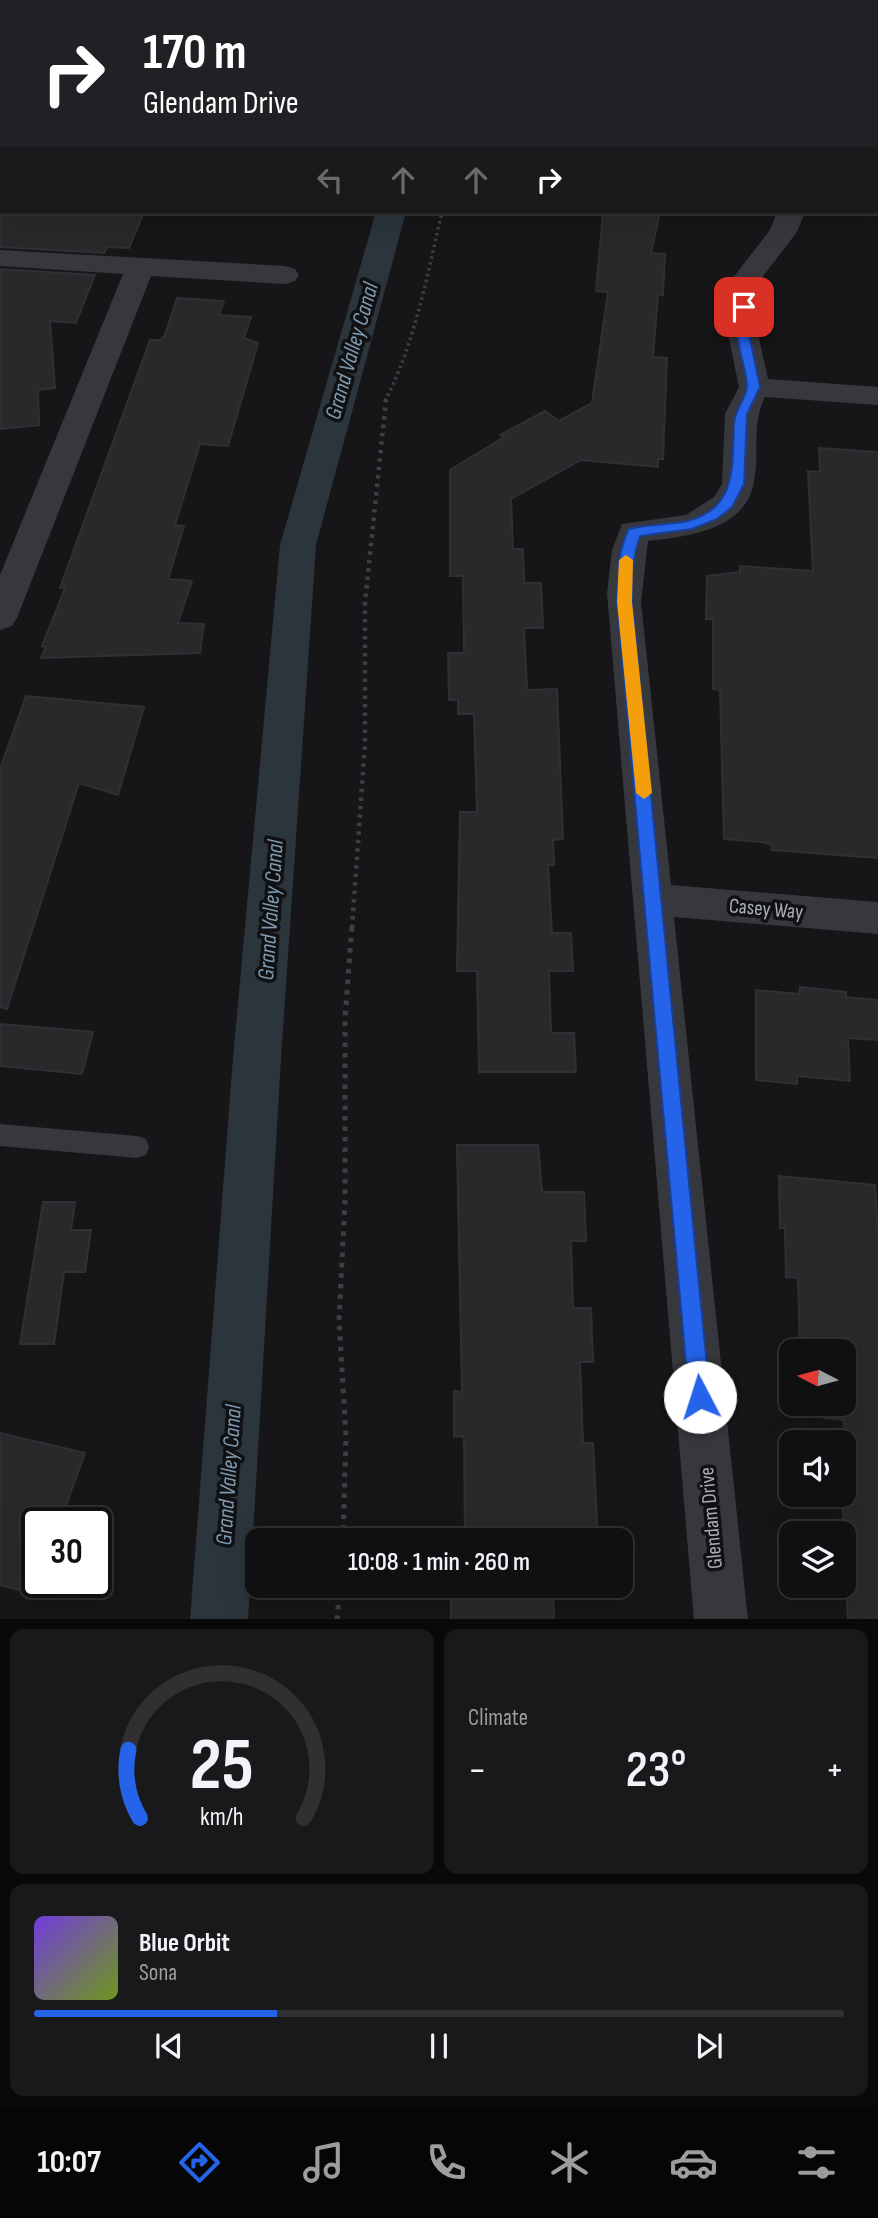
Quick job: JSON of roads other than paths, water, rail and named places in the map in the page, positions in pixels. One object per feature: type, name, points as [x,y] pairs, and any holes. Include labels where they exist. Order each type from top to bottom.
[{"type":"street","points":[[790,214],[783,232],[746,279],[743,334],[754,387],[878,396]]},
{"type":"street","points":[[0,258],[285,275]]},
{"type":"street","points":[[0,618],[140,266]]},
{"type":"street","name":"Glendam Drive","points":[[721,1619],[624,602],[626,555],[634,532],[692,525],[712,516],[727,504],[738,484],[741,414],[754,387]]},
{"type":"street","name":"Casey Way","points":[[654,900],[878,918]]},
{"type":"lane","points":[[0,1135],[137,1147]]},
{"type":"waterway","name":"Grand Valley Canal","points":[[219,1619],[257,1058],[298,545],[390,214]]}]
